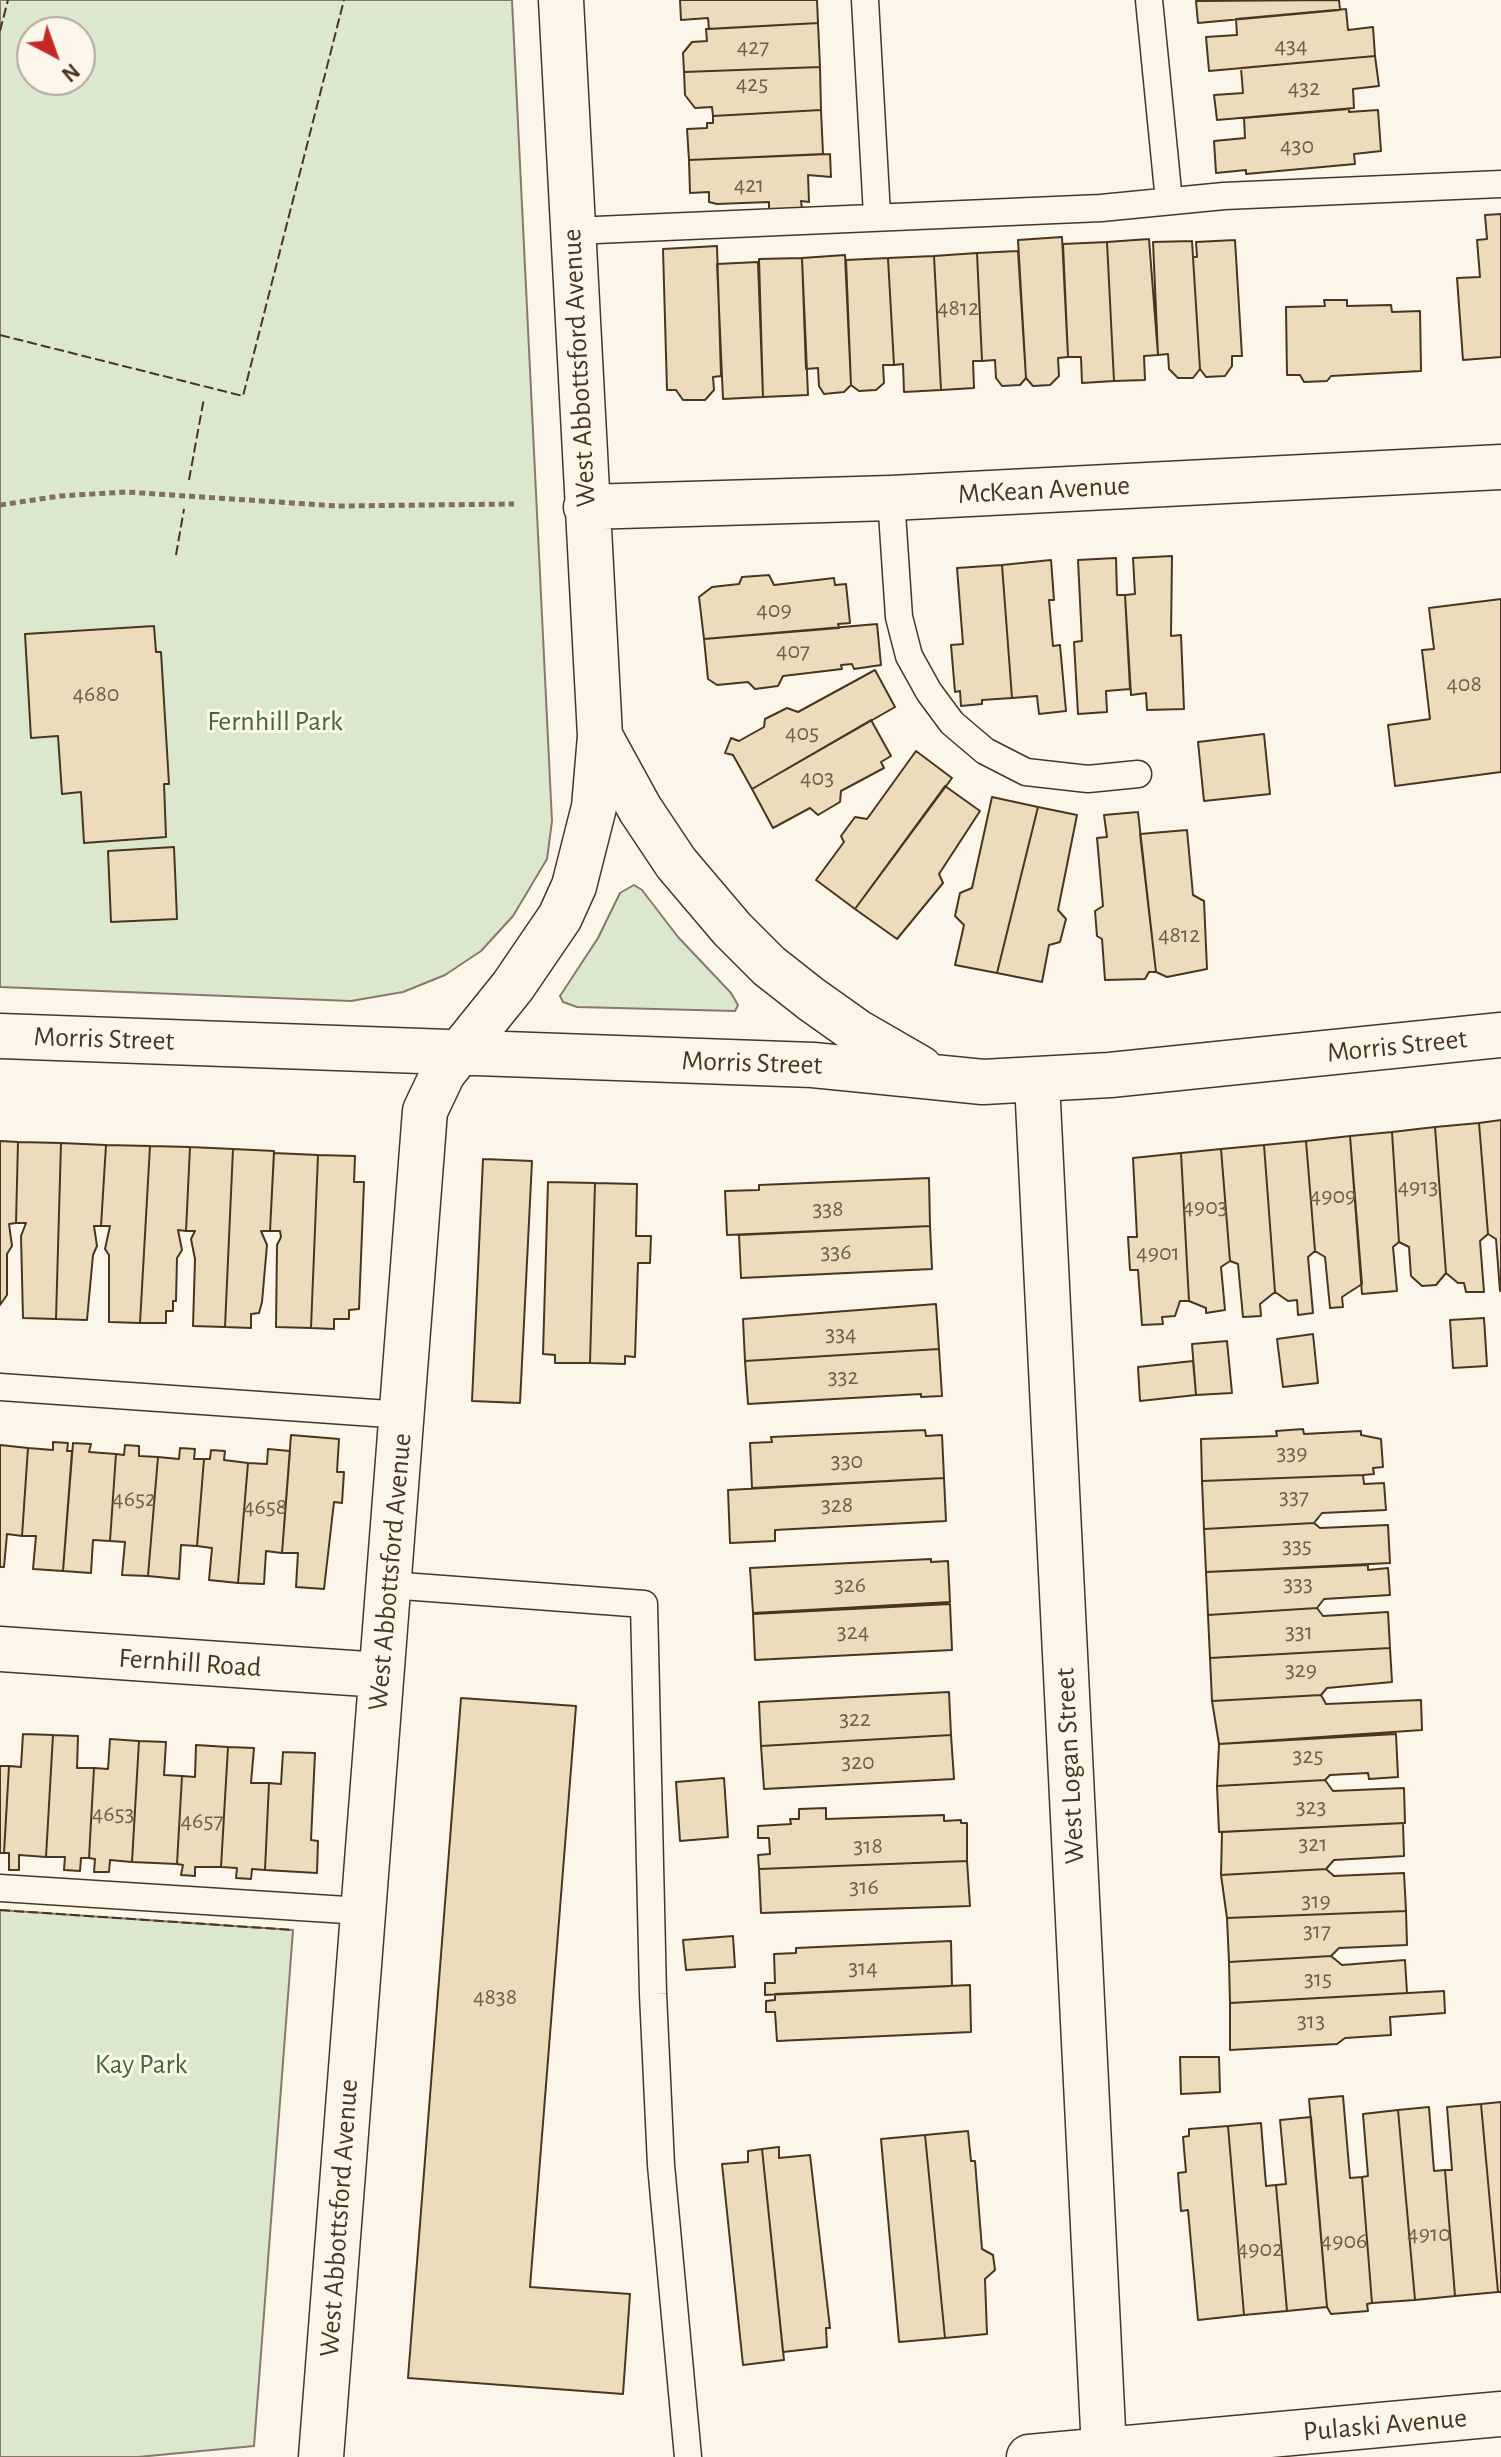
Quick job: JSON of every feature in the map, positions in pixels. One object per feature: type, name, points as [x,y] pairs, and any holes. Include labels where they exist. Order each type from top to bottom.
[{"type":"street","name":"West Abbottsford Avenue","points":[[321,2457],[425,1111],[443,1073],[534,957],[574,886],[594,807],[600,736],[561,0]]},
{"type":"street","name":"McKean Avenue","points":[[586,507],[891,498],[1501,467]]},
{"type":"street","name":"West Abbottsford Avenue","points":[[600,736],[640,809],[676,863],[732,929],[769,966],[811,999],[856,1031],[933,1075]]},
{"type":"street","name":"Morris Street","points":[[0,1036],[813,1065],[983,1082],[1037,1082],[1501,1035]]},
{"type":"street","name":"West Logan Street","points":[[1037,1082],[1104,2450]]},
{"type":"street","name":"Fernhill Road","points":[[0,1649],[381,1675]]},
{"type":"street","name":"Pulaski Avenue","points":[[1029,2457],[1501,2414]]},
{"type":"lane","points":[[865,0],[877,215]]},
{"type":"lane","points":[[1149,0],[1169,201]]},
{"type":"lane","points":[[573,231],[877,215],[1101,208],[1169,201],[1501,184]]},
{"type":"lane","points":[[891,498],[899,617],[909,656],[929,692],[952,723],[985,751],[1026,772],[1088,779],[1138,774]]},
{"type":"lane","points":[[0,1387],[403,1415]]},
{"type":"lane","points":[[389,1585],[644,1604],[653,1994],[661,2165],[688,2457]]},
{"type":"lane","points":[[0,1888],[362,1911]]},
{"type":"path","points":[[0,505],[60,496],[126,492],[338,506],[514,504]]},
{"type":"green space","name":"Fernhill Park","points":[[0,0],[512,0],[552,821],[547,859],[513,916],[481,951],[445,975],[403,992],[351,1001],[0,987]]},
{"type":"green space","points":[[634,885],[642,890],[678,937],[731,993],[738,1005],[735,1011],[577,1007],[563,1002],[560,996],[598,938],[620,893]]},
{"type":"green space","name":"Kay Park","points":[[0,1910],[293,1930],[254,2446],[138,2457],[0,2457]]},
{"type":"building","points":[[680,0],[817,0],[818,23],[709,29],[708,18],[681,20]]},
{"type":"building","points":[[1339,0],[1340,10],[1198,23],[1196,1]]},
{"type":"building","points":[[1346,9],[1348,30],[1373,27],[1375,56],[1209,71],[1206,37],[1237,35],[1236,19]]},
{"type":"building","points":[[818,23],[820,67],[684,72],[683,53],[692,42],[707,41],[706,29]]},
{"type":"building","points":[[1375,56],[1379,86],[1353,89],[1354,108],[1217,120],[1214,95],[1243,93],[1241,68]]},
{"type":"building","points":[[820,67],[821,110],[713,116],[712,107],[695,108],[685,95],[684,72]]},
{"type":"building","points":[[1349,109],[1349,112],[1378,110],[1381,151],[1354,154],[1355,164],[1246,174],[1246,170],[1216,173],[1214,141],[1245,138],[1244,118]]},
{"type":"building","points":[[821,110],[823,154],[689,160],[687,129],[707,128],[707,123],[713,123],[713,116]]},
{"type":"building","points":[[830,154],[831,177],[808,175],[809,202],[801,201],[802,209],[769,210],[769,202],[717,204],[709,202],[709,192],[690,193],[689,160]]},
{"type":"building","points":[[1501,214],[1501,357],[1463,360],[1457,278],[1480,277],[1477,240],[1487,239],[1485,215]]},
{"type":"building","points":[[1062,237],[1068,357],[1058,358],[1059,376],[1050,385],[1033,386],[1026,378],[1018,240]]},
{"type":"building","points":[[1149,239],[1158,355],[1144,356],[1145,380],[1114,381],[1107,242]]},
{"type":"building","points":[[1235,240],[1242,356],[1232,356],[1232,366],[1225,376],[1206,377],[1200,369],[1193,257],[1197,257],[1196,242]]},
{"type":"building","points":[[1192,241],[1200,369],[1193,378],[1178,378],[1169,369],[1168,354],[1158,355],[1153,242]]},
{"type":"building","points":[[1107,242],[1114,381],[1082,383],[1081,357],[1068,357],[1063,244]]},
{"type":"building","points":[[717,246],[721,376],[713,377],[714,390],[705,400],[683,400],[676,390],[667,390],[663,249]]},
{"type":"building","points":[[1018,251],[1026,378],[1020,385],[1002,386],[996,378],[995,360],[982,361],[977,253]]},
{"type":"building","points":[[977,253],[982,361],[973,361],[974,388],[941,390],[934,256]]},
{"type":"building","points":[[845,255],[851,385],[844,392],[824,394],[819,386],[818,368],[806,369],[802,258]]},
{"type":"building","points":[[934,256],[941,390],[904,392],[903,364],[894,365],[888,258]]},
{"type":"building","points":[[802,258],[808,395],[763,397],[759,259]]},
{"type":"building","points":[[888,258],[894,365],[883,365],[884,383],[876,390],[859,391],[851,385],[846,260]]},
{"type":"building","points":[[758,262],[763,397],[723,399],[717,264]]},
{"type":"building","points":[[1324,300],[1347,300],[1347,306],[1391,305],[1392,312],[1420,311],[1421,371],[1331,376],[1327,381],[1304,382],[1300,375],[1287,375],[1286,307],[1325,306]]},
{"type":"building","points":[[1172,556],[1171,636],[1181,635],[1184,709],[1147,710],[1146,693],[1131,695],[1125,595],[1135,594],[1133,558]]},
{"type":"building","points":[[1116,558],[1117,595],[1125,595],[1130,689],[1106,691],[1107,712],[1078,714],[1074,642],[1082,641],[1078,560]]},
{"type":"building","points":[[1051,560],[1054,600],[1049,600],[1053,646],[1060,645],[1066,711],[1039,714],[1037,696],[1012,698],[1002,565]]},
{"type":"building","points":[[1002,565],[1012,698],[982,700],[982,704],[961,706],[960,691],[955,692],[951,645],[963,644],[957,568]]},
{"type":"building","points":[[769,575],[774,585],[834,578],[835,585],[846,584],[850,623],[838,624],[839,628],[704,639],[699,597],[712,587],[739,584],[742,577]]},
{"type":"building","points":[[1501,599],[1501,772],[1395,786],[1388,725],[1430,719],[1422,650],[1434,649],[1429,608]]},
{"type":"building","points":[[877,624],[881,665],[854,669],[852,664],[841,665],[842,669],[783,676],[778,686],[755,689],[748,682],[717,685],[708,679],[704,639]]},
{"type":"building","points":[[154,626],[156,652],[161,652],[169,784],[164,784],[166,837],[84,843],[81,792],[62,794],[58,736],[31,738],[25,634]]},
{"type":"building","points":[[875,670],[895,707],[752,789],[733,755],[725,753],[731,738],[739,741],[764,727],[765,719],[787,708],[798,712]]},
{"type":"building","points":[[871,720],[891,756],[881,762],[884,768],[841,791],[840,802],[818,815],[810,808],[773,828],[752,789]]},
{"type":"building","points":[[1264,734],[1270,794],[1204,801],[1198,742]]},
{"type":"building","points":[[916,751],[952,778],[855,909],[816,880],[844,842],[841,836],[855,817],[867,819]]},
{"type":"building","points":[[945,786],[980,811],[939,874],[943,883],[897,939],[855,909]]},
{"type":"building","points":[[992,797],[1038,807],[997,973],[955,965],[964,925],[955,916],[960,893],[972,888]]},
{"type":"building","points":[[1038,807],[1077,815],[1058,910],[1066,919],[1060,942],[1049,945],[1042,982],[997,973]]},
{"type":"building","points":[[1138,812],[1156,972],[1149,972],[1145,979],[1105,980],[1102,939],[1097,936],[1095,911],[1103,906],[1097,838],[1107,837],[1104,815]]},
{"type":"building","points":[[1187,830],[1193,895],[1204,901],[1207,969],[1167,977],[1156,972],[1140,834]]},
{"type":"building","points":[[174,847],[177,919],[111,922],[108,851]]},
{"type":"building","points":[[1501,1120],[1500,1291],[1496,1239],[1488,1234],[1479,1123]]},
{"type":"building","points":[[1479,1123],[1488,1234],[1480,1241],[1484,1292],[1466,1292],[1464,1283],[1458,1283],[1446,1273],[1435,1127]]},
{"type":"building","points":[[1435,1127],[1446,1273],[1436,1285],[1422,1286],[1411,1276],[1409,1247],[1399,1242],[1392,1132]]},
{"type":"building","points":[[1392,1132],[1399,1242],[1393,1247],[1397,1291],[1362,1294],[1350,1136]]},
{"type":"building","points":[[1350,1136],[1362,1284],[1342,1297],[1343,1307],[1330,1308],[1325,1257],[1315,1251],[1306,1141]]},
{"type":"building","points":[[0,1141],[18,1142],[16,1223],[9,1224],[12,1246],[7,1254],[7,1295],[0,1305]]},
{"type":"building","points":[[1306,1141],[1315,1251],[1308,1257],[1313,1313],[1298,1315],[1297,1300],[1288,1301],[1275,1292],[1264,1145]]},
{"type":"building","points":[[18,1142],[61,1143],[56,1319],[23,1318],[21,1236],[26,1223],[16,1223]]},
{"type":"building","points":[[61,1143],[106,1145],[101,1226],[94,1226],[97,1246],[93,1255],[87,1320],[56,1319]]},
{"type":"building","points":[[106,1145],[150,1146],[140,1323],[109,1322],[109,1255],[105,1249],[110,1226],[101,1226]]},
{"type":"building","points":[[1264,1145],[1275,1292],[1260,1304],[1261,1316],[1243,1317],[1238,1264],[1230,1261],[1221,1149]]},
{"type":"building","points":[[150,1146],[190,1147],[186,1231],[178,1230],[182,1250],[177,1258],[176,1301],[173,1301],[173,1311],[166,1311],[166,1323],[140,1323]]},
{"type":"building","points":[[190,1147],[233,1149],[225,1327],[193,1326],[195,1259],[191,1239],[195,1231],[186,1231]]},
{"type":"building","points":[[233,1149],[274,1151],[270,1231],[261,1231],[267,1245],[262,1302],[259,1313],[251,1314],[251,1328],[225,1327]]},
{"type":"building","points":[[1221,1149],[1230,1261],[1221,1267],[1225,1310],[1206,1313],[1206,1308],[1189,1301],[1181,1153]]},
{"type":"building","points":[[274,1153],[318,1155],[311,1328],[276,1327],[277,1245],[281,1237],[280,1231],[270,1231]]},
{"type":"building","points":[[1181,1153],[1189,1301],[1180,1301],[1175,1316],[1162,1317],[1163,1324],[1142,1325],[1138,1270],[1130,1270],[1128,1237],[1137,1237],[1133,1158]]},
{"type":"building","points":[[318,1155],[355,1156],[354,1182],[364,1182],[359,1309],[349,1310],[349,1319],[334,1319],[334,1329],[311,1328]]},
{"type":"building","points":[[483,1159],[532,1161],[520,1403],[472,1401]]},
{"type":"building","points":[[929,1178],[930,1226],[727,1235],[725,1191],[759,1190],[759,1185]]},
{"type":"building","points":[[548,1182],[595,1183],[590,1363],[555,1363],[555,1355],[543,1354]]},
{"type":"building","points":[[595,1183],[637,1184],[636,1236],[651,1236],[650,1263],[638,1263],[635,1357],[625,1356],[625,1364],[590,1363]]},
{"type":"building","points":[[930,1226],[932,1269],[741,1278],[739,1235]]},
{"type":"building","points":[[936,1304],[939,1349],[745,1361],[743,1319]]},
{"type":"building","points":[[1484,1318],[1487,1366],[1453,1368],[1450,1320]]},
{"type":"building","points":[[1313,1334],[1318,1383],[1283,1387],[1277,1339]]},
{"type":"building","points":[[1227,1341],[1232,1393],[1196,1395],[1192,1344]]},
{"type":"building","points":[[939,1349],[942,1396],[921,1397],[921,1394],[748,1404],[745,1361]]},
{"type":"building","points":[[1193,1361],[1196,1395],[1140,1401],[1138,1367]]},
{"type":"building","points":[[1303,1429],[1304,1434],[1361,1431],[1361,1435],[1381,1439],[1383,1467],[1373,1468],[1374,1474],[1363,1475],[1202,1481],[1201,1439],[1277,1436],[1276,1431]]},
{"type":"building","points":[[925,1430],[926,1436],[942,1435],[944,1478],[752,1488],[750,1443],[772,1442],[771,1437]]},
{"type":"building","points":[[291,1435],[339,1439],[337,1472],[344,1472],[342,1503],[334,1502],[324,1589],[296,1587],[298,1553],[282,1553]]},
{"type":"building","points":[[53,1442],[68,1443],[67,1451],[72,1451],[63,1571],[33,1569],[36,1536],[22,1536],[28,1448],[53,1450]]},
{"type":"building","points":[[73,1443],[91,1444],[89,1452],[116,1454],[110,1541],[93,1540],[91,1573],[63,1571]]},
{"type":"building","points":[[0,1445],[28,1448],[22,1536],[7,1534],[4,1567],[0,1567]]},
{"type":"building","points":[[125,1445],[139,1446],[139,1456],[158,1457],[148,1576],[122,1575],[125,1542],[110,1541],[116,1454],[124,1455]]},
{"type":"building","points":[[180,1448],[195,1449],[194,1459],[204,1459],[197,1546],[181,1545],[179,1579],[148,1576],[158,1457],[179,1459]]},
{"type":"building","points":[[268,1449],[290,1451],[282,1553],[266,1551],[264,1584],[238,1583],[248,1463],[267,1464]]},
{"type":"building","points":[[211,1450],[225,1451],[224,1460],[248,1463],[238,1583],[209,1580],[212,1548],[197,1546],[204,1459],[210,1459]]},
{"type":"building","points":[[1363,1475],[1364,1484],[1384,1483],[1386,1510],[1322,1513],[1314,1523],[1204,1529],[1202,1481]]},
{"type":"building","points":[[944,1478],[946,1521],[775,1530],[775,1541],[730,1543],[728,1490]]},
{"type":"building","points":[[1314,1523],[1320,1528],[1388,1525],[1390,1563],[1206,1572],[1204,1529]]},
{"type":"building","points":[[931,1559],[931,1562],[948,1561],[950,1602],[753,1613],[750,1568]]},
{"type":"building","points":[[1368,1565],[1368,1570],[1388,1568],[1390,1595],[1324,1599],[1317,1608],[1208,1615],[1206,1572]]},
{"type":"building","points":[[950,1604],[952,1650],[755,1660],[753,1614]]},
{"type":"building","points":[[1317,1608],[1323,1616],[1388,1612],[1390,1648],[1210,1658],[1208,1615]]},
{"type":"building","points":[[1390,1648],[1392,1682],[1327,1688],[1321,1695],[1212,1701],[1210,1658]]},
{"type":"building","points":[[949,1692],[951,1735],[761,1746],[759,1702]]},
{"type":"building","points":[[1321,1695],[1326,1704],[1421,1700],[1422,1730],[1219,1744],[1212,1701]]},
{"type":"building","points":[[461,1698],[576,1706],[530,2287],[630,2294],[623,2394],[408,2378]]},
{"type":"building","points":[[23,1734],[53,1735],[46,1857],[19,1855],[19,1870],[9,1870],[9,1853],[4,1853],[9,1766],[21,1767]]},
{"type":"building","points":[[1396,1734],[1398,1777],[1369,1779],[1368,1773],[1330,1775],[1325,1780],[1217,1786],[1219,1744]]},
{"type":"building","points":[[53,1735],[78,1736],[77,1768],[94,1768],[89,1858],[81,1858],[80,1871],[64,1870],[65,1857],[46,1857]]},
{"type":"building","points":[[951,1735],[954,1779],[764,1789],[761,1746]]},
{"type":"building","points":[[110,1739],[139,1741],[132,1862],[110,1860],[109,1872],[94,1872],[95,1859],[89,1858],[94,1768],[108,1769]]},
{"type":"building","points":[[139,1741],[166,1742],[164,1775],[182,1776],[177,1864],[132,1862]]},
{"type":"building","points":[[196,1745],[228,1747],[221,1867],[195,1867],[195,1876],[181,1875],[183,1865],[177,1864],[182,1776],[195,1777]]},
{"type":"building","points":[[228,1747],[254,1748],[251,1783],[269,1783],[265,1870],[252,1869],[251,1879],[236,1878],[237,1868],[221,1867]]},
{"type":"building","points":[[283,1752],[315,1753],[311,1840],[318,1841],[317,1873],[265,1870],[269,1783],[281,1784]]},
{"type":"building","points":[[0,1766],[9,1766],[4,1853],[0,1853]]},
{"type":"building","points":[[724,1778],[728,1837],[680,1841],[676,1782]]},
{"type":"building","points":[[1325,1780],[1333,1791],[1404,1788],[1405,1823],[1219,1832],[1217,1786]]},
{"type":"building","points":[[826,1808],[826,1819],[944,1815],[944,1821],[961,1820],[961,1823],[967,1823],[967,1861],[759,1869],[758,1855],[770,1854],[769,1838],[758,1838],[758,1826],[791,1824],[790,1819],[799,1819],[799,1809]]},
{"type":"building","points":[[1403,1823],[1404,1856],[1334,1860],[1326,1869],[1221,1875],[1222,1832]]},
{"type":"building","points":[[967,1861],[970,1906],[761,1913],[759,1869]]},
{"type":"building","points":[[1326,1869],[1334,1876],[1404,1873],[1406,1911],[1227,1918],[1221,1875]]},
{"type":"building","points":[[1406,1911],[1407,1945],[1339,1948],[1331,1956],[1229,1962],[1227,1918]]},
{"type":"building","points":[[733,1936],[735,1967],[686,1970],[683,1940]]},
{"type":"building","points":[[951,1941],[952,1986],[765,1995],[765,1983],[775,1983],[774,1954],[796,1953],[796,1948]]},
{"type":"building","points":[[1331,1956],[1342,1965],[1405,1960],[1407,1993],[1230,2003],[1229,1962]]},
{"type":"building","points":[[970,1985],[971,2032],[777,2041],[775,2012],[766,2012],[766,2001],[775,2000],[775,1994]]},
{"type":"building","points":[[1444,1991],[1445,2013],[1390,2017],[1391,2035],[1345,2038],[1337,2044],[1230,2050],[1230,2003]]},
{"type":"building","points":[[1180,2057],[1219,2057],[1220,2092],[1181,2094]]},
{"type":"building","points":[[1343,2096],[1350,2178],[1362,2177],[1372,2303],[1367,2304],[1368,2311],[1331,2314],[1327,2307],[1309,2099]]},
{"type":"building","points":[[1501,2102],[1501,2292],[1498,2292],[1481,2104]]},
{"type":"building","points":[[1481,2104],[1498,2292],[1455,2296],[1445,2170],[1452,2170],[1447,2107]]},
{"type":"building","points":[[1429,2107],[1434,2171],[1445,2170],[1455,2296],[1415,2300],[1398,2110]]},
{"type":"building","points":[[1398,2110],[1415,2300],[1372,2303],[1362,2177],[1368,2176],[1363,2114]]},
{"type":"building","points":[[1311,2117],[1327,2307],[1287,2311],[1276,2185],[1286,2184],[1280,2120]]},
{"type":"building","points":[[1261,2123],[1266,2186],[1276,2185],[1287,2311],[1244,2315],[1228,2126]]},
{"type":"building","points":[[1228,2126],[1244,2315],[1198,2320],[1188,2210],[1181,2211],[1178,2173],[1186,2172],[1183,2137],[1189,2136],[1189,2129]]},
{"type":"building","points":[[968,2131],[971,2161],[975,2161],[982,2249],[993,2255],[995,2270],[985,2279],[987,2334],[945,2338],[925,2135]]},
{"type":"building","points":[[925,2135],[945,2338],[899,2342],[881,2139]]},
{"type":"building","points":[[779,2147],[779,2158],[810,2155],[830,2328],[826,2328],[827,2347],[783,2352],[762,2149]]},
{"type":"building","points":[[762,2149],[784,2360],[743,2365],[722,2164],[748,2162],[748,2151]]},
{"type":"fence","points":[[0,31],[8,0]]},
{"type":"fence","points":[[0,335],[243,396],[344,0]]},
{"type":"fence","points":[[189,480],[204,398]]},
{"type":"fence","points":[[176,555],[184,509]]},
{"type":"fence","points":[[0,1910],[293,1930]]}]
